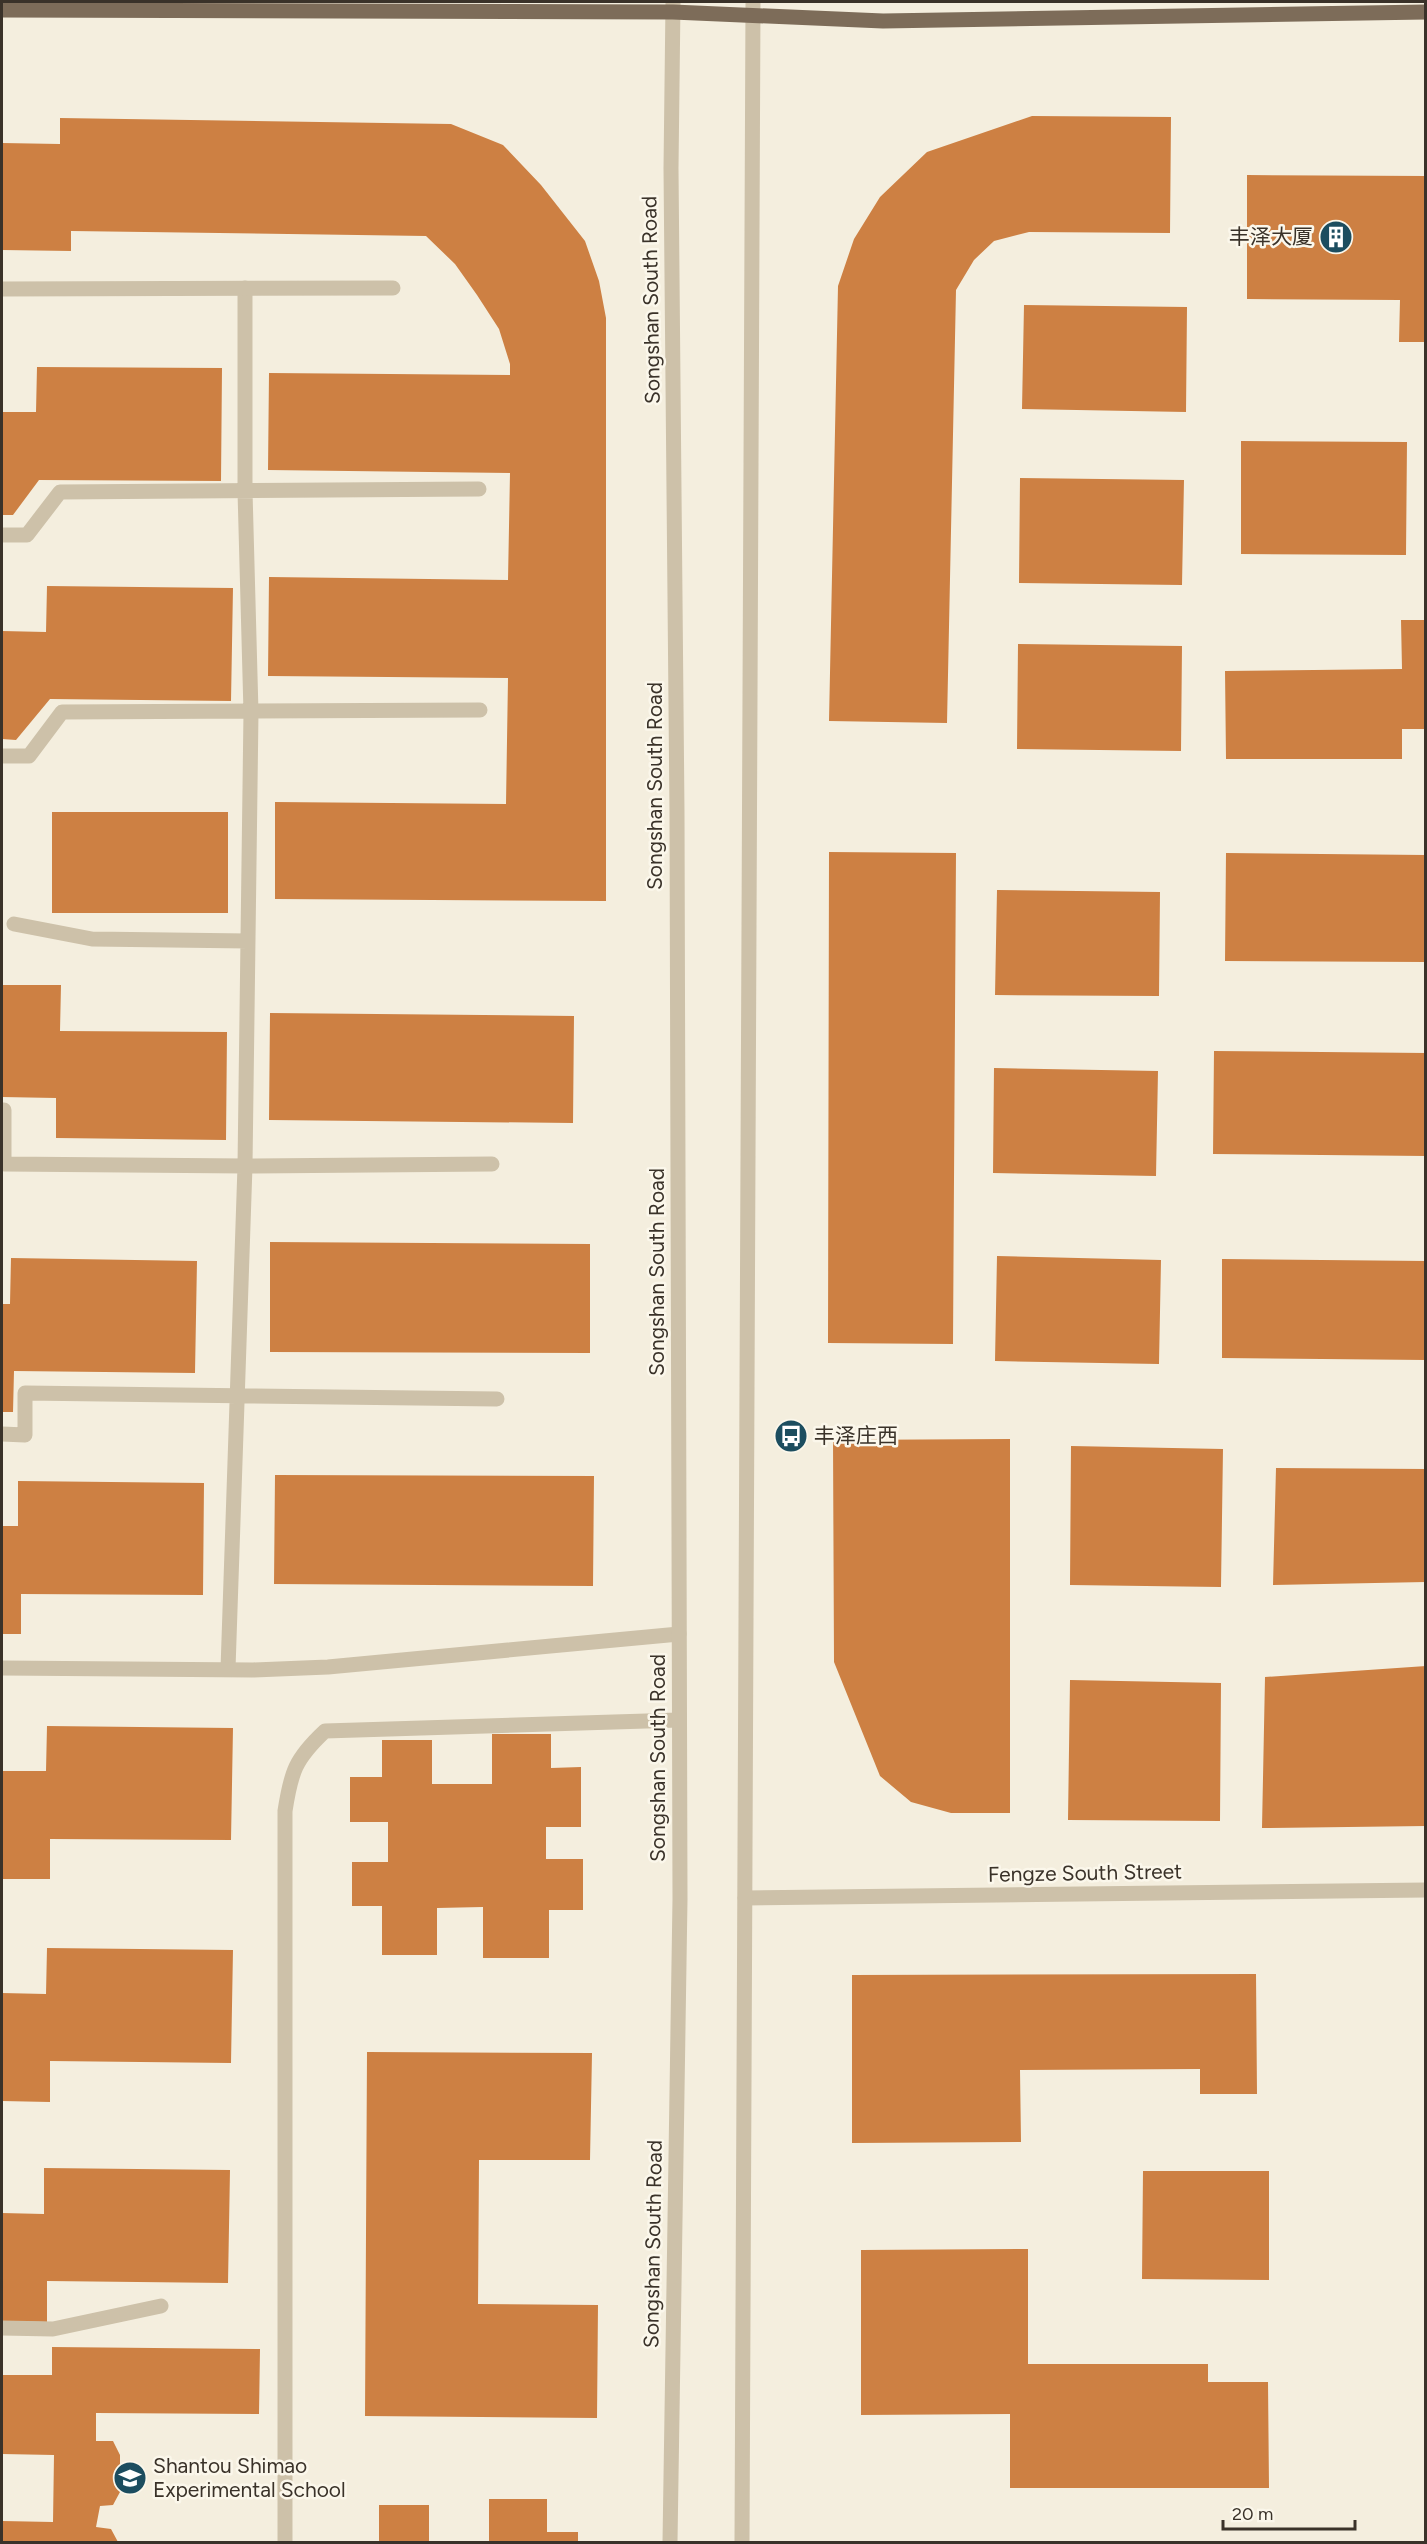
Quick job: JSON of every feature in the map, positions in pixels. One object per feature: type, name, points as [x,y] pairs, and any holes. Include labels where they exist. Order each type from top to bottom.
[{"type":"main road","points":[[2,10],[673,7],[753,8],[883,21],[1425,12]]},
{"type":"street","name":"Songshan South Road","points":[[670,2542],[680,1899],[677,813],[671,168],[673,7]]},
{"type":"street","points":[[742,2542],[753,8]]},
{"type":"street","points":[[228,1669],[245,1166],[251,712],[245,491],[245,288]]},
{"type":"street","points":[[2,289],[393,288]]},
{"type":"street","points":[[2,535],[27,535],[60,492],[479,489]]},
{"type":"street","points":[[2,756],[29,756],[62,712],[480,710]]},
{"type":"street","points":[[14,924],[92,939],[248,941]]},
{"type":"street","points":[[2,1110],[4,1110],[4,1164],[245,1166],[492,1164]]},
{"type":"street","points":[[2,1434],[25,1435],[25,1394],[237,1394],[497,1399]]},
{"type":"street","points":[[2,1668],[328,1667],[679,1634]]},
{"type":"street","points":[[285,2542],[285,1811],[290,1777],[305,1749],[325,1731],[679,1720]]},
{"type":"street","name":"Fengze South Street","points":[[745,1898],[1425,1890]]},
{"type":"street","points":[[2,2328],[53,2329],[161,2306]]},
{"type":"building","points":[[1032,116],[1171,117],[1170,233],[1029,232],[994,241],[974,260],[956,290],[947,723],[829,721],[838,286],[854,239],[880,197],[927,152]]},
{"type":"building","points":[[60,118],[451,124],[503,145],[541,185],[585,241],[599,281],[606,318],[606,901],[275,899],[275,802],[506,804],[508,678],[268,676],[269,577],[508,580],[510,473],[268,470],[269,373],[510,375],[510,364],[499,329],[477,295],[455,264],[426,236],[71,231],[71,251],[2,250],[2,143],[60,144]]},
{"type":"building","name":"丰泽大厦","points":[[1247,175],[1426,176],[1426,342],[1399,342],[1400,300],[1247,299]]},
{"type":"building","points":[[1024,305],[1187,307],[1186,412],[1022,409]]},
{"type":"building","points":[[37,367],[222,368],[221,481],[39,480],[13,515],[2,515],[2,412],[36,412]]},
{"type":"building","points":[[1241,441],[1407,442],[1406,555],[1241,554]]},
{"type":"building","points":[[1020,478],[1184,480],[1182,585],[1019,583]]},
{"type":"building","points":[[47,586],[233,588],[231,701],[50,699],[16,740],[2,739],[2,631],[46,632]]},
{"type":"building","points":[[1401,620],[1426,620],[1426,729],[1402,729],[1402,759],[1226,759],[1225,671],[1402,669]]},
{"type":"building","points":[[1018,644],[1182,646],[1181,751],[1017,749]]},
{"type":"building","points":[[52,812],[228,812],[228,913],[52,913]]},
{"type":"building","points":[[829,852],[956,853],[953,1344],[828,1343]]},
{"type":"building","points":[[1226,853],[1426,855],[1426,962],[1225,961]]},
{"type":"building","points":[[997,890],[1160,892],[1159,996],[995,995]]},
{"type":"building","points":[[2,985],[61,985],[60,1031],[227,1032],[226,1140],[56,1138],[56,1098],[2,1097]]},
{"type":"building","points":[[270,1013],[574,1016],[573,1123],[269,1120]]},
{"type":"building","points":[[1214,1051],[1426,1053],[1426,1156],[1213,1154]]},
{"type":"building","points":[[994,1068],[1158,1071],[1156,1176],[993,1173]]},
{"type":"building","points":[[270,1242],[590,1244],[590,1353],[270,1352]]},
{"type":"building","points":[[997,1256],[1161,1260],[1159,1364],[995,1361]]},
{"type":"building","points":[[11,1258],[197,1261],[195,1373],[14,1371],[13,1412],[2,1412],[2,1304],[10,1304]]},
{"type":"building","points":[[1222,1259],[1426,1261],[1426,1360],[1222,1358]]},
{"type":"building","points":[[1010,1439],[1010,1813],[951,1813],[911,1802],[880,1776],[834,1662],[833,1440]]},
{"type":"building","points":[[1071,1446],[1223,1449],[1221,1587],[1070,1585]]},
{"type":"building","points":[[1276,1468],[1426,1469],[1426,1582],[1273,1585]]},
{"type":"building","points":[[275,1475],[594,1476],[593,1586],[274,1584]]},
{"type":"building","points":[[18,1481],[204,1483],[203,1595],[21,1594],[21,1634],[2,1634],[2,1526],[18,1526]]},
{"type":"building","points":[[1426,1666],[1426,1826],[1262,1828],[1265,1677]]},
{"type":"building","points":[[1070,1680],[1221,1683],[1220,1821],[1068,1820]]},
{"type":"building","points":[[47,1726],[233,1728],[231,1840],[50,1839],[50,1879],[2,1879],[2,1771],[46,1771]]},
{"type":"building","points":[[492,1734],[551,1734],[551,1768],[581,1767],[581,1827],[546,1827],[546,1859],[583,1859],[583,1910],[549,1910],[549,1958],[483,1958],[483,1907],[437,1908],[437,1955],[382,1955],[382,1906],[352,1906],[352,1862],[388,1862],[388,1822],[350,1822],[350,1777],[382,1777],[382,1740],[432,1740],[432,1784],[492,1784]]},
{"type":"building","points":[[47,1948],[233,1950],[231,2063],[50,2061],[50,2102],[2,2101],[2,1993],[46,1994]]},
{"type":"building","points":[[1256,1974],[1257,2094],[1200,2094],[1200,2069],[1020,2070],[1021,2142],[852,2143],[852,1975]]},
{"type":"building","points":[[367,2052],[592,2053],[590,2160],[479,2160],[478,2304],[598,2305],[597,2418],[365,2416]]},
{"type":"building","points":[[44,2168],[230,2170],[228,2283],[47,2281],[47,2322],[2,2321],[2,2213],[44,2214]]},
{"type":"building","points":[[1143,2171],[1269,2171],[1269,2280],[1142,2279]]},
{"type":"building","points":[[1028,2249],[1028,2364],[1208,2364],[1208,2382],[1268,2382],[1269,2488],[1010,2488],[1010,2414],[861,2415],[861,2250]]},
{"type":"building","points":[[52,2347],[260,2349],[259,2414],[96,2413],[96,2441],[113,2441],[120,2455],[120,2492],[113,2505],[100,2506],[96,2527],[111,2529],[118,2542],[2,2542],[2,2521],[53,2522],[54,2455],[2,2454],[2,2375],[52,2375]]},
{"type":"building","points":[[489,2499],[547,2499],[547,2532],[578,2532],[578,2542],[489,2542]]},
{"type":"building","points":[[379,2505],[429,2505],[429,2542],[379,2542]]},
{"type":"place","name":"丰泽大厦","points":[[1336,237]]},
{"type":"place","name":"丰泽庄西","points":[[791,1436]]},
{"type":"place","name":"Shantou Shimao Experimental School","points":[[130,2478]]}]
